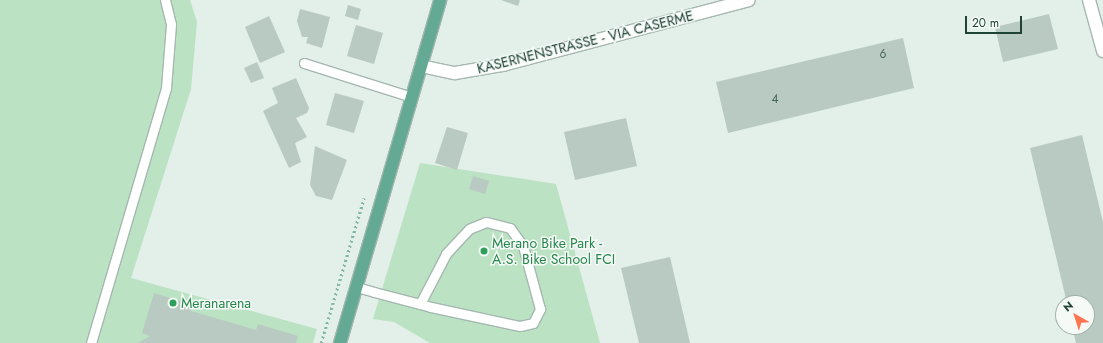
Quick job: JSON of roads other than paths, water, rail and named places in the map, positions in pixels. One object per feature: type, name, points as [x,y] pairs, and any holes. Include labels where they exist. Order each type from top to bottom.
[{"type":"main road","points":[[340,343],[440,0]]},
{"type":"street","name":"KASERNENSTRASSE - VIA CASERME","points":[[421,66],[455,73],[503,66],[748,0]]},
{"type":"street","points":[[1089,0],[1103,51]]},
{"type":"lane","points":[[91,343],[166,88],[170,24],[165,0]]},
{"type":"lane","points":[[304,63],[412,97]]},
{"type":"lane","points":[[357,287],[420,304],[520,326],[533,323],[540,309],[523,246],[510,228],[486,222],[470,229],[446,254],[420,304]]},
{"type":"place","name":"Merano Bike Park - A.S. Bike School FCI","points":[[484,251]]},
{"type":"place","name":"Meranarena","points":[[173,303]]}]
